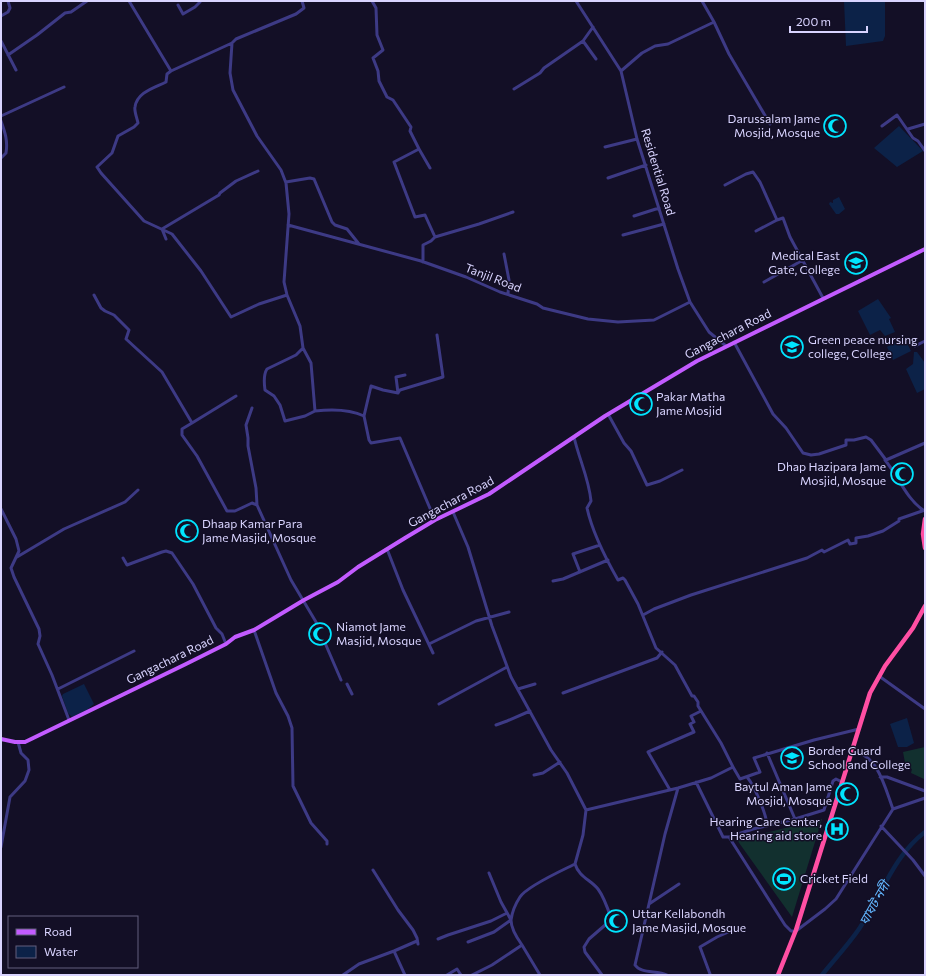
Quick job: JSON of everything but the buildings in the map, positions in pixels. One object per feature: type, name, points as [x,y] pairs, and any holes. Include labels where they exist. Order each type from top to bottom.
[{"type":"highway","points":[[925,519],[923,534],[925,548]]},
{"type":"highway","points":[[778,975],[796,931],[870,693],[885,666],[913,628],[925,606]]},
{"type":"main road","name":"Gangachara Road","points":[[1,739],[26,742],[226,644],[235,637],[254,630],[304,600],[338,582],[358,567],[436,520],[489,494],[608,414],[691,364],[925,249]]},
{"type":"street","points":[[1,16],[8,12],[10,8],[8,1]]},
{"type":"street","points":[[8,55],[37,36],[66,13],[71,12],[87,1]]},
{"type":"street","points":[[129,1],[171,71]]},
{"type":"street","points":[[178,6],[183,14],[195,7],[200,2],[199,1]]},
{"type":"street","points":[[288,296],[259,304],[231,317],[201,271],[172,234],[144,220],[97,167],[112,154],[118,136],[134,127],[138,122],[135,108],[138,97],[166,82],[167,74],[171,71],[232,43],[236,39],[296,14],[304,8],[302,1]]},
{"type":"street","points":[[372,1],[376,8],[377,35],[383,50],[373,58],[378,71],[379,81],[387,97],[393,100],[411,127],[410,131],[430,168]]},
{"type":"street","name":"Residential Road","points":[[576,1],[621,71],[637,139],[690,302],[709,332],[726,346]]},
{"type":"street","points":[[702,1],[729,54],[770,124]]},
{"type":"street","points":[[621,71],[642,54],[655,46],[668,44],[714,22]]},
{"type":"street","points":[[514,90],[582,42],[593,27]]},
{"type":"street","points":[[1,41],[16,70]]},
{"type":"street","points":[[582,42],[596,59]]},
{"type":"street","points":[[232,43],[230,73],[233,90],[257,136],[282,170],[286,182],[288,225],[284,282],[300,326],[303,348],[311,363],[315,411]]},
{"type":"street","points":[[1,116],[64,87]]},
{"type":"street","points":[[882,126],[897,115],[913,138],[918,141],[925,151]]},
{"type":"street","points":[[1,121],[6,132],[7,140],[6,153],[1,158]]},
{"type":"street","points":[[908,129],[925,124]]},
{"type":"street","points":[[605,147],[637,139]]},
{"type":"street","points":[[419,149],[394,162],[415,217],[425,215],[435,237]]},
{"type":"street","points":[[608,178],[646,165]]},
{"type":"street","points":[[162,229],[200,208],[236,181],[258,171]]},
{"type":"street","points":[[725,185],[753,172],[760,182],[778,220]]},
{"type":"street","points":[[286,182],[310,178],[314,179],[332,222],[335,225],[347,229],[359,244]]},
{"type":"street","points":[[634,216],[659,208]]},
{"type":"street","points":[[423,262],[423,245],[435,237],[479,224],[512,212]]},
{"type":"street","points":[[756,231],[783,218],[790,237],[823,298]]},
{"type":"street","points":[[623,235],[664,224]]},
{"type":"street","name":"Tanjil Road","points":[[288,225],[423,262],[537,304],[543,308],[588,319],[618,322],[654,320],[690,302]]},
{"type":"street","points":[[162,229],[166,239]]},
{"type":"street","points":[[504,254],[509,280],[508,294]]},
{"type":"street","points":[[764,282],[803,260]]},
{"type":"street","points":[[94,295],[101,308],[114,314],[129,330],[126,339],[131,345],[162,372],[185,408],[192,423]]},
{"type":"street","points":[[398,393],[400,390],[443,377],[437,335]]},
{"type":"street","points":[[915,346],[925,341]]},
{"type":"street","points":[[734,342],[773,414],[786,428],[803,453],[812,455],[819,454],[846,444],[846,440],[854,440],[864,437],[871,440],[897,476],[907,494],[916,505],[924,510]]},
{"type":"street","points":[[303,348],[296,354],[267,369],[265,372],[265,390],[274,396],[280,405],[285,421],[306,416],[315,411],[346,410],[364,416]]},
{"type":"street","points":[[398,393],[396,377],[406,375]]},
{"type":"street","points":[[398,393],[371,386],[364,416],[369,440],[374,443],[398,438],[402,440],[436,520]]},
{"type":"street","points":[[236,396],[182,429],[182,435],[197,456],[227,510],[235,511],[252,504],[257,505]]},
{"type":"street","points":[[252,408],[246,426],[248,446],[256,488],[257,505],[291,580],[316,622],[341,680]]},
{"type":"street","points":[[608,414],[624,443],[631,451],[647,485],[660,481],[682,470]]},
{"type":"street","points":[[574,436],[580,460],[589,484],[591,501],[587,508],[590,522],[600,545],[618,580],[623,578],[626,580],[643,615],[656,648],[675,665],[721,743],[740,779],[760,772],[754,758],[831,735],[859,729]]},
{"type":"street","points":[[885,460],[925,443]]},
{"type":"street","points":[[17,557],[64,529],[125,502],[138,490]]},
{"type":"street","points":[[1,509],[16,540],[18,551],[17,557],[11,568],[39,629],[40,636],[38,644],[58,689],[69,720]]},
{"type":"street","points":[[643,615],[654,609],[691,595],[807,558],[822,550],[824,552],[848,540],[850,544],[856,543],[856,538],[883,531],[899,521],[899,519],[924,510]]},
{"type":"street","points":[[453,512],[468,547],[507,667],[551,750],[567,773],[586,810],[583,835],[575,864],[576,869],[584,878],[598,889],[611,918],[611,920],[589,939],[584,947],[585,952],[602,975]]},
{"type":"street","points":[[580,572],[573,554],[600,545]]},
{"type":"street","points":[[387,549],[403,590],[433,653]]},
{"type":"street","points":[[123,558],[127,565],[162,552],[166,551],[172,553],[193,584],[216,628],[222,634],[226,644]]},
{"type":"street","points":[[553,581],[563,579],[608,560]]},
{"type":"street","points":[[429,644],[476,621],[509,612]]},
{"type":"street","points":[[254,630],[274,687],[292,728],[294,786],[311,823],[327,844]]},
{"type":"street","points":[[58,689],[134,650]]},
{"type":"street","points":[[563,693],[657,658],[662,652]]},
{"type":"street","points":[[439,704],[507,667]]},
{"type":"street","points":[[879,676],[925,709]]},
{"type":"street","points":[[347,684],[352,694]]},
{"type":"street","points":[[518,689],[535,684]]},
{"type":"street","points":[[496,724],[530,711]]},
{"type":"street","points":[[670,790],[648,752],[694,732],[690,724],[694,722],[691,716],[702,711]]},
{"type":"street","points":[[1,847],[10,797],[25,781],[29,770],[28,760],[21,753],[18,742]]},
{"type":"street","points":[[852,751],[858,752],[868,758],[875,765],[893,809]]},
{"type":"street","points":[[767,753],[795,819]]},
{"type":"street","points":[[534,775],[543,773],[560,762]]},
{"type":"street","points":[[586,810],[678,788],[711,778],[733,767]]},
{"type":"street","points":[[747,777],[765,812],[767,826]]},
{"type":"street","points":[[880,778],[887,777],[925,791]]},
{"type":"street","points":[[696,782],[723,837],[729,837],[824,810],[833,781],[836,779],[842,782]]},
{"type":"street","points":[[667,975],[642,970],[637,968],[635,965],[665,834],[678,788]]},
{"type":"street","points":[[729,837],[785,925],[791,931],[796,931],[836,899],[893,809],[925,798]]},
{"type":"street","points":[[881,826],[913,860],[925,876]]},
{"type":"street","points":[[540,975],[514,933],[511,920],[515,906],[520,896],[534,886],[575,864]]},
{"type":"street","points":[[343,975],[359,964],[417,943],[417,938],[373,870]]},
{"type":"street","points":[[468,942],[494,932],[511,920],[501,902],[489,873]]},
{"type":"street","points":[[649,904],[679,884]]},
{"type":"street","points":[[438,940],[448,934],[491,921],[507,913]]},
{"type":"street","points":[[710,974],[700,947],[733,930]]},
{"type":"street","points":[[472,975],[492,965],[522,945]]},
{"type":"street","points":[[394,951],[405,975]]},
{"type":"street","points":[[447,975],[457,969],[461,975]]},
{"type":"green space","points":[[925,747],[924,779],[911,773],[912,769],[906,768],[903,752]]},
{"type":"green space","name":"Cricket Field","points":[[822,819],[792,917],[737,840]]},
{"type":"water","points":[[844,1],[885,1],[885,36],[883,41],[846,46]]},
{"type":"water","points":[[899,126],[923,151],[897,167],[874,148]]},
{"type":"water","points":[[839,197],[845,209],[839,214],[836,214],[829,204],[830,202],[833,203],[833,200]]},
{"type":"water","points":[[878,299],[891,318],[889,319],[895,332],[885,336],[880,330],[870,335],[858,311]]},
{"type":"water","points":[[904,337],[911,351],[893,360],[887,347]]},
{"type":"water","points":[[914,352],[917,352],[925,363],[925,389],[917,393],[906,369],[913,364]]},
{"type":"water","points":[[84,684],[94,704],[87,710],[72,717],[68,713],[62,696],[63,694]]},
{"type":"water","points":[[907,718],[914,743],[907,747],[898,747],[890,724]]},
{"type":"waterway","name":"ঘাঘট নদী","points":[[822,975],[859,929],[904,853],[925,832]]},
{"type":"place","name":"Darussalam Jame Mosjid, Mosque","points":[[835,126]]},
{"type":"place","name":"Medical East Gate, College","points":[[856,263]]},
{"type":"place","name":"Green peace nursing college, College","points":[[792,347]]},
{"type":"place","name":"Pakar Matha Jame Mosjid","points":[[641,404]]},
{"type":"place","name":"Dhap Hazipara Jame Mosjid, Mosque","points":[[902,474]]},
{"type":"place","name":"Dhaap Kamar Para Jame Masjid, Mosque","points":[[187,531]]},
{"type":"place","name":"Niamot Jame Masjid, Mosque","points":[[320,634]]},
{"type":"place","name":"Border Guard School and College","points":[[792,758]]},
{"type":"place","name":"Baytul Aman Jame Mosjid, Mosque","points":[[847,794]]},
{"type":"place","name":"Hearing Care Center, Hearing aid store","points":[[837,829]]},
{"type":"place","name":"Cricket Field","points":[[784,879]]},
{"type":"place","name":"Uttar Kellabondh Jame Masjid, Mosque","points":[[616,921]]}]
